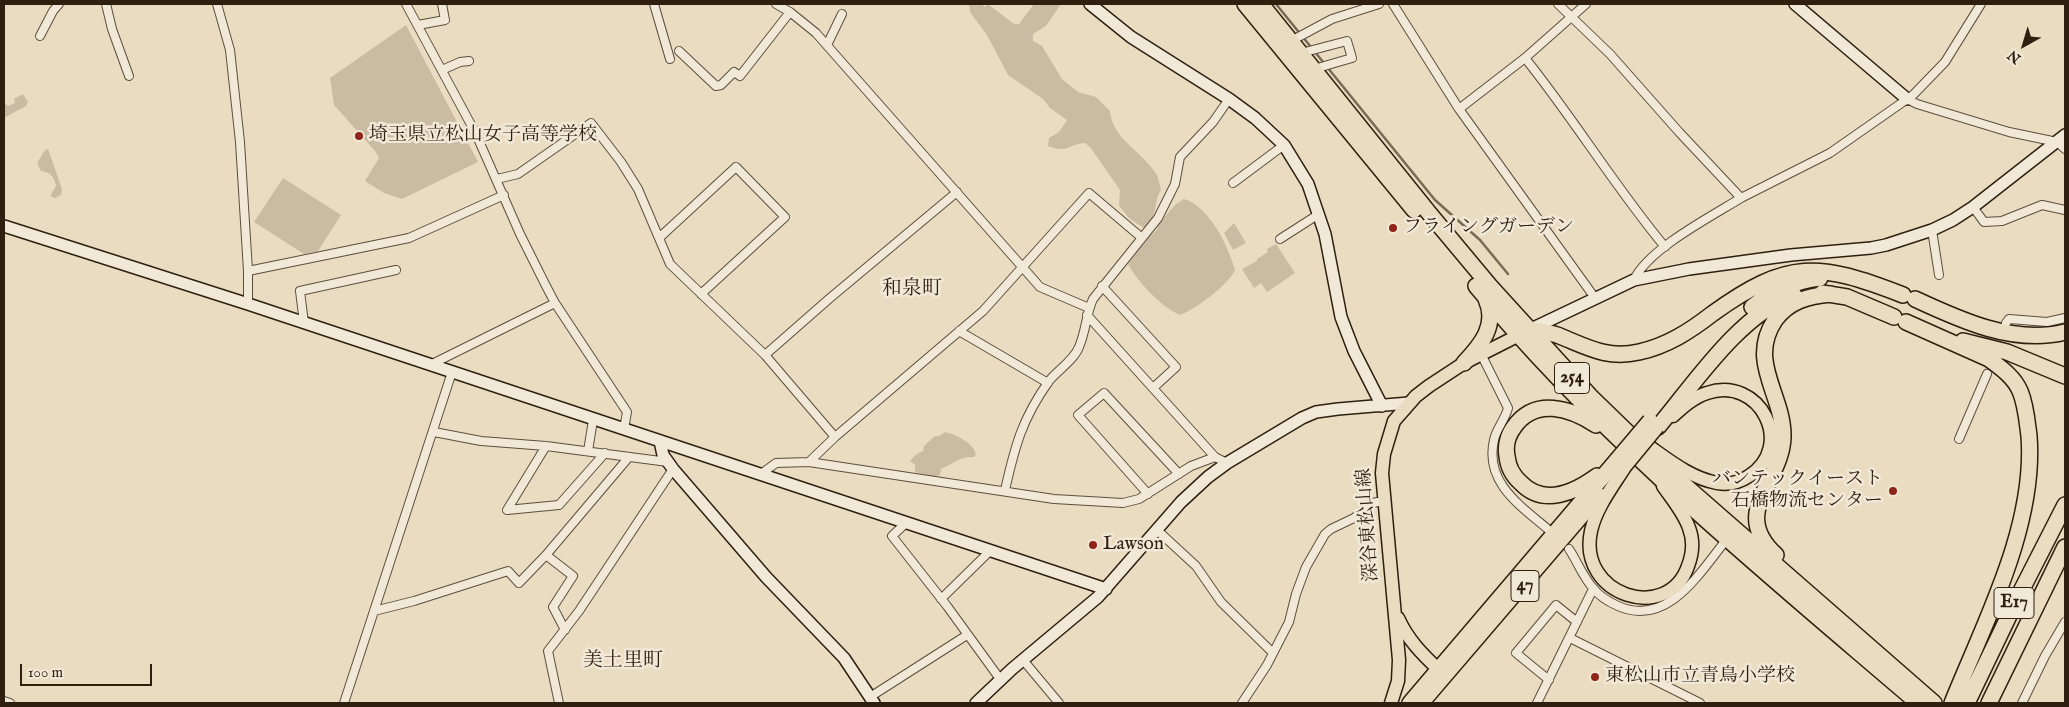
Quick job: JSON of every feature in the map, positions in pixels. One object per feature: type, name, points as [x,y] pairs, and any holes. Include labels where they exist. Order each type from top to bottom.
[{"type":"highway","name":"254","points":[[1245,4],[1483,294],[1619,426],[1934,703]]},
{"type":"highway","name":"254","points":[[1261,4],[1524,333],[1620,441],[1727,539],[1918,703]]},
{"type":"highway","points":[[1524,333],[1561,336],[1581,346],[1601,352],[1621,354],[1638,352],[1655,348],[1673,340],[1745,292],[1780,276],[1798,271],[1817,271],[1837,273],[1856,278],[1909,297],[2065,366]]},
{"type":"highway","points":[[1410,703],[1621,463],[1724,334],[1757,303],[1773,292],[1810,279],[1828,277],[1856,278]]},
{"type":"highway","points":[[1654,424],[1738,333],[1767,309],[1782,300],[1811,292],[1831,294],[1863,303],[1988,359],[2011,377],[2024,403],[2030,469],[2027,496],[2021,524],[1957,703]]},
{"type":"highway","points":[[1464,363],[1480,347],[1488,329],[1490,314],[1483,294]]},
{"type":"highway","points":[[1813,598],[1802,579],[1767,547],[1760,536],[1757,524],[1759,500],[1778,462],[1783,437],[1779,410],[1770,384],[1764,356],[1765,342],[1770,328],[1785,308],[1805,298],[1831,294]]},
{"type":"highway","points":[[1951,317],[1976,325],[2020,334],[2065,332]]},
{"type":"highway","points":[[1940,337],[1989,346],[2065,376]]},
{"type":"highway","points":[[1620,441],[1574,412],[1550,407],[1527,414],[1518,422],[1510,432],[1506,456],[1509,467],[1515,477],[1524,486],[1534,493],[1547,496],[1573,491],[1621,463]]},
{"type":"highway","name":"E17","points":[[1957,703],[2016,600],[2065,505]]},
{"type":"highway","name":"E17","points":[[1989,703],[2065,547]]},
{"type":"highway","points":[[2034,610],[2065,555]]},
{"type":"main road","name":"深谷東松山線","points":[[1391,703],[1398,681],[1399,660],[1382,473],[1386,445],[1394,421],[1429,386],[1464,363],[1524,333]]},
{"type":"main road","points":[[1619,426],[1675,465],[1705,480],[1718,483],[1732,483],[1744,480],[1754,473],[1768,453],[1771,441],[1766,415],[1746,395],[1734,390],[1720,390],[1708,393],[1654,424]]},
{"type":"main road","points":[[1621,463],[1595,518],[1591,531],[1590,545],[1591,557],[1596,571],[1615,590],[1627,596],[1641,598],[1667,591],[1678,582],[1687,570],[1692,556],[1689,528],[1652,472]]},
{"type":"main road","name":"47","points":[[1423,703],[1621,463]]},
{"type":"main road","name":"深谷東松山線","points":[[1394,612],[1419,652],[1439,670]]},
{"type":"street","points":[[40,36],[53,11],[59,4]]},
{"type":"street","points":[[106,4],[112,29],[130,76]]},
{"type":"street","points":[[217,4],[230,50],[237,114],[248,271],[248,304]]},
{"type":"street","points":[[406,4],[497,179],[520,234],[555,303],[627,412],[624,429]]},
{"type":"street","points":[[418,25],[446,20],[442,4]]},
{"type":"street","points":[[654,4],[670,58]]},
{"type":"street","points":[[776,4],[790,12],[816,33],[1043,289],[1088,312],[1215,457],[1227,463]]},
{"type":"street","points":[[1090,4],[1131,37],[1229,99],[1265,126],[1284,144],[1308,184],[1325,234],[1341,317],[1354,351],[1382,406]]},
{"type":"street","points":[[1291,41],[1332,19],[1379,4]]},
{"type":"street","points":[[1394,4],[1459,109],[1595,298]]},
{"type":"street","points":[[1558,4],[1610,54],[1741,198]]},
{"type":"street","points":[[1459,109],[1525,58],[1586,4]]},
{"type":"street","points":[[1795,4],[1907,99],[1917,104],[1991,127],[2062,142]]},
{"type":"street","points":[[1634,280],[1642,267],[1695,225],[1741,198],[1830,153],[1907,99],[1937,72],[1945,62],[1980,4]]},
{"type":"street","points":[[679,51],[716,86],[721,86],[734,72],[740,76],[790,12]]},
{"type":"street","points":[[827,45],[842,14]]},
{"type":"street","points":[[1301,53],[1347,41],[1352,58],[1314,69]]},
{"type":"street","points":[[1525,58],[1565,109],[1638,214],[1666,247]]},
{"type":"street","points":[[442,70],[460,62],[469,61]]},
{"type":"street","points":[[1004,490],[1019,433],[1048,383],[1080,346],[1088,312],[1102,286],[1158,218],[1172,192],[1180,157],[1213,122],[1229,99]]},
{"type":"street","points":[[497,179],[518,174],[591,123],[622,162],[638,189],[670,264],[765,355],[835,437]]},
{"type":"street","points":[[1524,333],[1634,280],[1689,268],[1791,255],[1871,248],[1932,230],[1953,220],[1973,207],[2062,142]]},
{"type":"street","points":[[1232,183],[1284,144]]},
{"type":"street","points":[[659,238],[736,167],[785,217],[701,294]]},
{"type":"street","points":[[765,355],[957,192]]},
{"type":"street","points":[[809,462],[835,437],[983,311],[1089,194],[1142,238]]},
{"type":"street","points":[[248,271],[409,238],[504,195]]},
{"type":"street","points":[[1973,207],[1984,222],[2002,221],[2042,205],[2065,210]]},
{"type":"street","points":[[1280,239],[1319,214]]},
{"type":"street","points":[[4,226],[248,304],[1106,589]]},
{"type":"street","points":[[1932,230],[1939,275]]},
{"type":"street","points":[[304,323],[300,291],[396,270]]},
{"type":"street","points":[[1102,286],[1176,367],[1153,388]]},
{"type":"street","points":[[430,365],[555,303]]},
{"type":"street","points":[[2006,324],[2009,319],[2047,322],[2065,318]]},
{"type":"street","points":[[959,330],[1048,383]]},
{"type":"street","points":[[1481,354],[1508,408],[1493,442],[1492,455],[1496,477],[1505,491],[1550,531]]},
{"type":"street","points":[[344,703],[452,372]]},
{"type":"street","points":[[1959,439],[1987,374]]},
{"type":"street","points":[[1148,494],[1078,415],[1104,393],[1179,474]]},
{"type":"street","points":[[976,703],[1000,679],[1106,589],[1195,488],[1227,463],[1302,418],[1316,412],[1409,404]]},
{"type":"street","points":[[588,451],[593,420]]},
{"type":"street","points":[[434,432],[481,442],[546,446],[605,453],[671,466]]},
{"type":"street","points":[[660,441],[663,455],[671,466],[766,577],[834,646],[852,668],[872,700],[967,635]]},
{"type":"street","points":[[546,446],[507,510],[559,505],[605,453]]},
{"type":"street","points":[[374,611],[414,601],[508,571],[519,583],[546,555],[629,457]]},
{"type":"street","points":[[761,474],[776,464],[809,462],[1062,500],[1123,503],[1139,499],[1192,466],[1215,457]]},
{"type":"street","points":[[559,703],[548,650],[565,630],[671,466]]},
{"type":"street","points":[[1242,703],[1273,653],[1289,622],[1296,594],[1306,567],[1325,534],[1354,518],[1372,503],[1384,501]]},
{"type":"street","points":[[907,522],[892,536],[1000,679]]},
{"type":"street","points":[[1157,530],[1196,566],[1221,602],[1273,653]]},
{"type":"street","points":[[1569,548],[1593,589],[1611,602],[1636,611],[1661,607],[1683,593],[1727,539]]},
{"type":"street","points":[[941,599],[992,550]]},
{"type":"street","points":[[546,555],[573,576],[553,607],[565,630]]},
{"type":"street","points":[[1537,703],[1593,589]]},
{"type":"street","points":[[1549,680],[1516,653],[1556,605],[1577,622]]},
{"type":"street","points":[[2022,703],[2045,656],[2065,622]]},
{"type":"street","points":[[1570,638],[1700,703]]},
{"type":"street","points":[[1023,660],[1059,703]]},
{"type":"street","points":[[4,701],[10,703]]},
{"type":"shaded area","points":[[969,4],[981,4],[985,7],[988,4],[1014,24],[1019,24],[1034,4],[1061,4],[1046,26],[1033,34],[1033,41],[1042,46],[1062,79],[1078,92],[1096,97],[1110,111],[1112,121],[1121,137],[1149,164],[1156,174],[1161,190],[1154,215],[1144,228],[1130,219],[1119,206],[1120,190],[1090,147],[1085,143],[1064,149],[1048,146],[1049,138],[1059,132],[1067,120],[1050,108],[1043,99],[1008,75],[987,35],[970,12]]},
{"type":"shaded area","points":[[406,25],[478,162],[402,199],[384,193],[365,181],[379,158],[334,105],[330,78]]},
{"type":"shaded area","points":[[23,94],[28,102],[26,106],[4,118],[4,105],[8,106],[15,103],[14,99]]},
{"type":"shaded area","points":[[48,149],[62,189],[61,195],[55,198],[50,196],[56,186],[53,178],[47,172],[41,171],[37,163],[45,150]]},
{"type":"shaded area","points":[[283,178],[341,215],[318,251],[304,254],[254,222]]},
{"type":"shaded area","points":[[1184,199],[1202,210],[1217,228],[1235,270],[1226,283],[1211,296],[1180,315],[1165,306],[1151,293],[1128,264],[1156,231],[1160,222],[1176,204]]},
{"type":"shaded area","points":[[1234,223],[1246,243],[1233,250],[1224,233]]},
{"type":"shaded area","points":[[1276,244],[1295,273],[1267,292],[1261,283],[1254,288],[1242,269],[1257,261],[1257,259],[1268,252],[1267,249]]},
{"type":"shaded area","points":[[945,432],[959,437],[968,443],[976,454],[974,457],[957,461],[941,469],[940,475],[933,477],[915,472],[915,465],[910,461],[915,455],[923,451],[924,446],[935,436]]},
{"type":"waterway","points":[[1276,4],[1435,200],[1480,240],[1508,274]]},
{"type":"tunnel","points":[[1987,374],[2004,329]]},
{"type":"place","name":"埼玉県立松山女子高等学校","points":[[359,136]]},
{"type":"place","name":"フライングガーデン","points":[[1393,228]]},
{"type":"place","name":"バンテックイースト 石橋物流センター","points":[[1893,491]]},
{"type":"place","name":"Lawson","points":[[1093,545]]},
{"type":"place","name":"東松山市立青鳥小学校","points":[[1595,677]]},
{"type":"district","name":"和泉町","points":[[912,290]]},
{"type":"district","name":"美土里町","points":[[623,662]]}]
